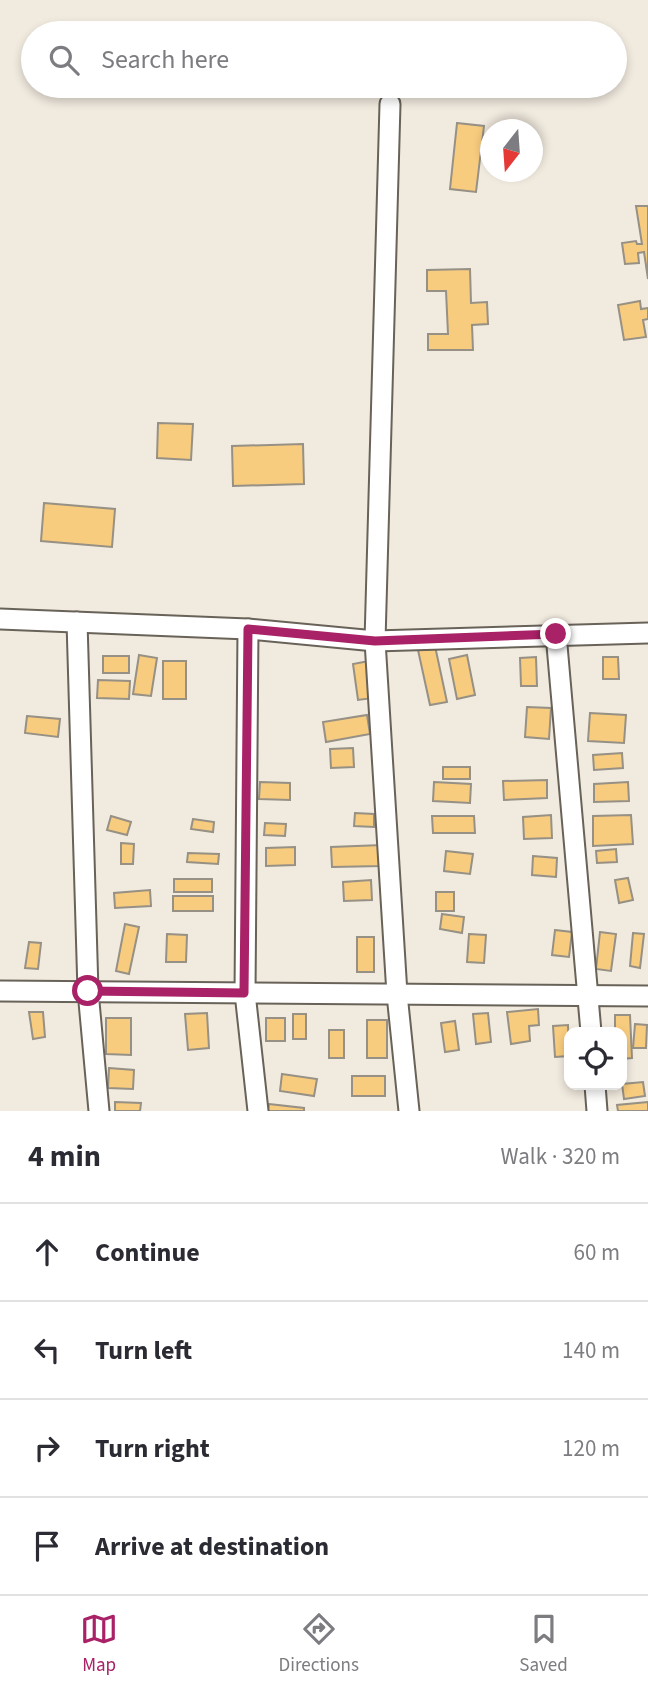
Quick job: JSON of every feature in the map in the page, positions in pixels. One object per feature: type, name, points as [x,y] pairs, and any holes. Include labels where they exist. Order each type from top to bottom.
[{"type":"street","points":[[390,104],[375,641],[397,994],[410,1111]]},
{"type":"street","points":[[0,619],[248,629],[375,641],[648,633]]},
{"type":"street","points":[[77,622],[88,991],[99,1111]]},
{"type":"street","points":[[248,629],[244,993],[258,1111]]},
{"type":"street","points":[[556,634],[590,1027]]},
{"type":"street","points":[[0,990],[648,996]]},
{"type":"street","points":[[595,1090],[597,1111]]},
{"type":"building","points":[[457,123],[480,126],[476,192],[450,189]]},
{"type":"building","points":[[636,206],[648,206],[648,279],[644,252],[638,253],[639,263],[625,264],[622,243],[636,241],[637,244],[642,244]]},
{"type":"building","points":[[470,269],[471,303],[487,302],[488,324],[472,325],[473,350],[428,350],[428,334],[448,334],[446,291],[427,291],[427,270]]},
{"type":"building","points":[[640,301],[641,309],[648,308],[648,319],[643,320],[646,337],[624,340],[618,305]]},
{"type":"building","points":[[158,423],[193,424],[191,460],[157,458]]},
{"type":"building","points":[[303,444],[304,484],[233,486],[232,446]]},
{"type":"building","points":[[44,503],[115,509],[112,547],[41,541]]},
{"type":"building","points":[[435,646],[447,702],[430,705],[418,650]]},
{"type":"building","points":[[139,655],[157,658],[151,696],[133,694]]},
{"type":"building","points":[[467,655],[475,695],[457,699],[449,659]]},
{"type":"building","points":[[103,656],[129,656],[129,673],[103,673]]},
{"type":"building","points":[[536,657],[537,686],[521,686],[520,658]]},
{"type":"building","points":[[603,657],[618,657],[619,679],[603,679]]},
{"type":"building","points":[[163,661],[186,661],[186,699],[163,699]]},
{"type":"building","points":[[369,661],[373,698],[358,700],[353,664]]},
{"type":"building","points":[[98,680],[130,681],[129,699],[97,698]]},
{"type":"building","points":[[527,707],[551,708],[549,739],[525,737]]},
{"type":"building","points":[[590,713],[626,715],[624,743],[588,741]]},
{"type":"building","points":[[367,715],[370,734],[326,742],[323,722]]},
{"type":"building","points":[[27,716],[60,719],[58,737],[25,733]]},
{"type":"building","points":[[353,748],[354,767],[331,768],[330,749]]},
{"type":"building","points":[[622,753],[623,768],[594,770],[593,755]]},
{"type":"building","points":[[443,767],[470,767],[470,779],[443,779]]},
{"type":"building","points":[[547,780],[547,798],[504,800],[503,781]]},
{"type":"building","points":[[260,782],[290,783],[290,800],[259,799]]},
{"type":"building","points":[[434,782],[471,784],[470,803],[433,801]]},
{"type":"building","points":[[628,782],[629,801],[594,802],[594,784]]},
{"type":"building","points":[[355,813],[374,814],[374,827],[354,826]]},
{"type":"building","points":[[551,815],[552,838],[524,839],[523,817]]},
{"type":"building","points":[[631,815],[633,844],[593,846],[593,816]]},
{"type":"building","points":[[111,816],[131,822],[127,835],[107,830]]},
{"type":"building","points":[[432,816],[474,816],[475,833],[433,833]]},
{"type":"building","points":[[193,819],[214,822],[213,832],[191,829]]},
{"type":"building","points":[[265,823],[286,824],[285,836],[264,835]]},
{"type":"building","points":[[121,843],[134,844],[133,864],[121,864]]},
{"type":"building","points":[[382,845],[382,866],[332,867],[331,847]]},
{"type":"building","points":[[295,847],[295,865],[266,866],[266,848]]},
{"type":"building","points":[[616,849],[617,862],[597,863],[596,851]]},
{"type":"building","points":[[446,851],[473,854],[470,874],[444,871]]},
{"type":"building","points":[[188,853],[219,854],[218,864],[187,862]]},
{"type":"building","points":[[533,856],[557,858],[556,877],[532,875]]},
{"type":"building","points":[[628,878],[633,900],[619,903],[615,880]]},
{"type":"building","points":[[174,879],[212,879],[212,892],[174,892]]},
{"type":"building","points":[[371,880],[372,900],[344,901],[343,882]]},
{"type":"building","points":[[150,890],[151,906],[115,908],[114,893]]},
{"type":"building","points":[[436,892],[454,892],[454,911],[436,911]]},
{"type":"building","points":[[173,896],[213,896],[213,911],[173,911]]},
{"type":"building","points":[[442,914],[464,917],[462,933],[440,929]]},
{"type":"building","points":[[125,924],[139,927],[129,974],[116,971]]},
{"type":"building","points":[[555,930],[572,932],[569,957],[552,955]]},
{"type":"building","points":[[600,932],[616,934],[611,971],[596,969]]},
{"type":"building","points":[[633,933],[644,934],[640,968],[630,966]]},
{"type":"building","points":[[167,934],[187,935],[186,962],[166,962]]},
{"type":"building","points":[[469,934],[486,935],[484,963],[467,962]]},
{"type":"building","points":[[357,937],[374,937],[374,972],[357,972]]},
{"type":"building","points":[[29,942],[41,943],[38,969],[25,968]]},
{"type":"building","points":[[538,1009],[539,1025],[529,1026],[530,1041],[511,1044],[507,1012]]},
{"type":"building","points":[[29,1012],[43,1012],[45,1037],[33,1039]]},
{"type":"building","points":[[207,1013],[209,1048],[188,1050],[185,1014]]},
{"type":"building","points":[[488,1013],[491,1042],[476,1044],[473,1014]]},
{"type":"building","points":[[293,1014],[306,1014],[306,1039],[293,1039]]},
{"type":"building","points":[[615,1015],[630,1015],[632,1058],[627,1058],[627,1027],[615,1027]]},
{"type":"building","points":[[106,1018],[131,1018],[131,1055],[106,1054]]},
{"type":"building","points":[[266,1018],[285,1018],[285,1041],[266,1041]]},
{"type":"building","points":[[367,1020],[387,1020],[387,1058],[367,1058]]},
{"type":"building","points":[[455,1021],[459,1050],[445,1052],[441,1023]]},
{"type":"building","points":[[635,1024],[647,1025],[646,1048],[633,1048]]},
{"type":"building","points":[[568,1025],[564,1027],[564,1056],[555,1057],[553,1026]]},
{"type":"building","points":[[329,1030],[344,1030],[344,1058],[329,1058]]},
{"type":"building","points":[[109,1068],[134,1070],[133,1089],[108,1088]]},
{"type":"building","points":[[282,1074],[317,1079],[314,1096],[280,1091]]},
{"type":"building","points":[[352,1076],[385,1076],[385,1096],[352,1096]]},
{"type":"building","points":[[643,1082],[645,1096],[624,1099],[623,1090],[627,1090],[627,1084]]},
{"type":"building","points":[[115,1102],[141,1103],[140,1111],[115,1111]]},
{"type":"building","points":[[648,1102],[648,1111],[618,1111],[617,1105]]},
{"type":"building","points":[[269,1104],[304,1108],[304,1111],[268,1111]]},
{"type":"route","points":[[88,991],[244,993],[248,629],[375,641],[556,634]]}]
